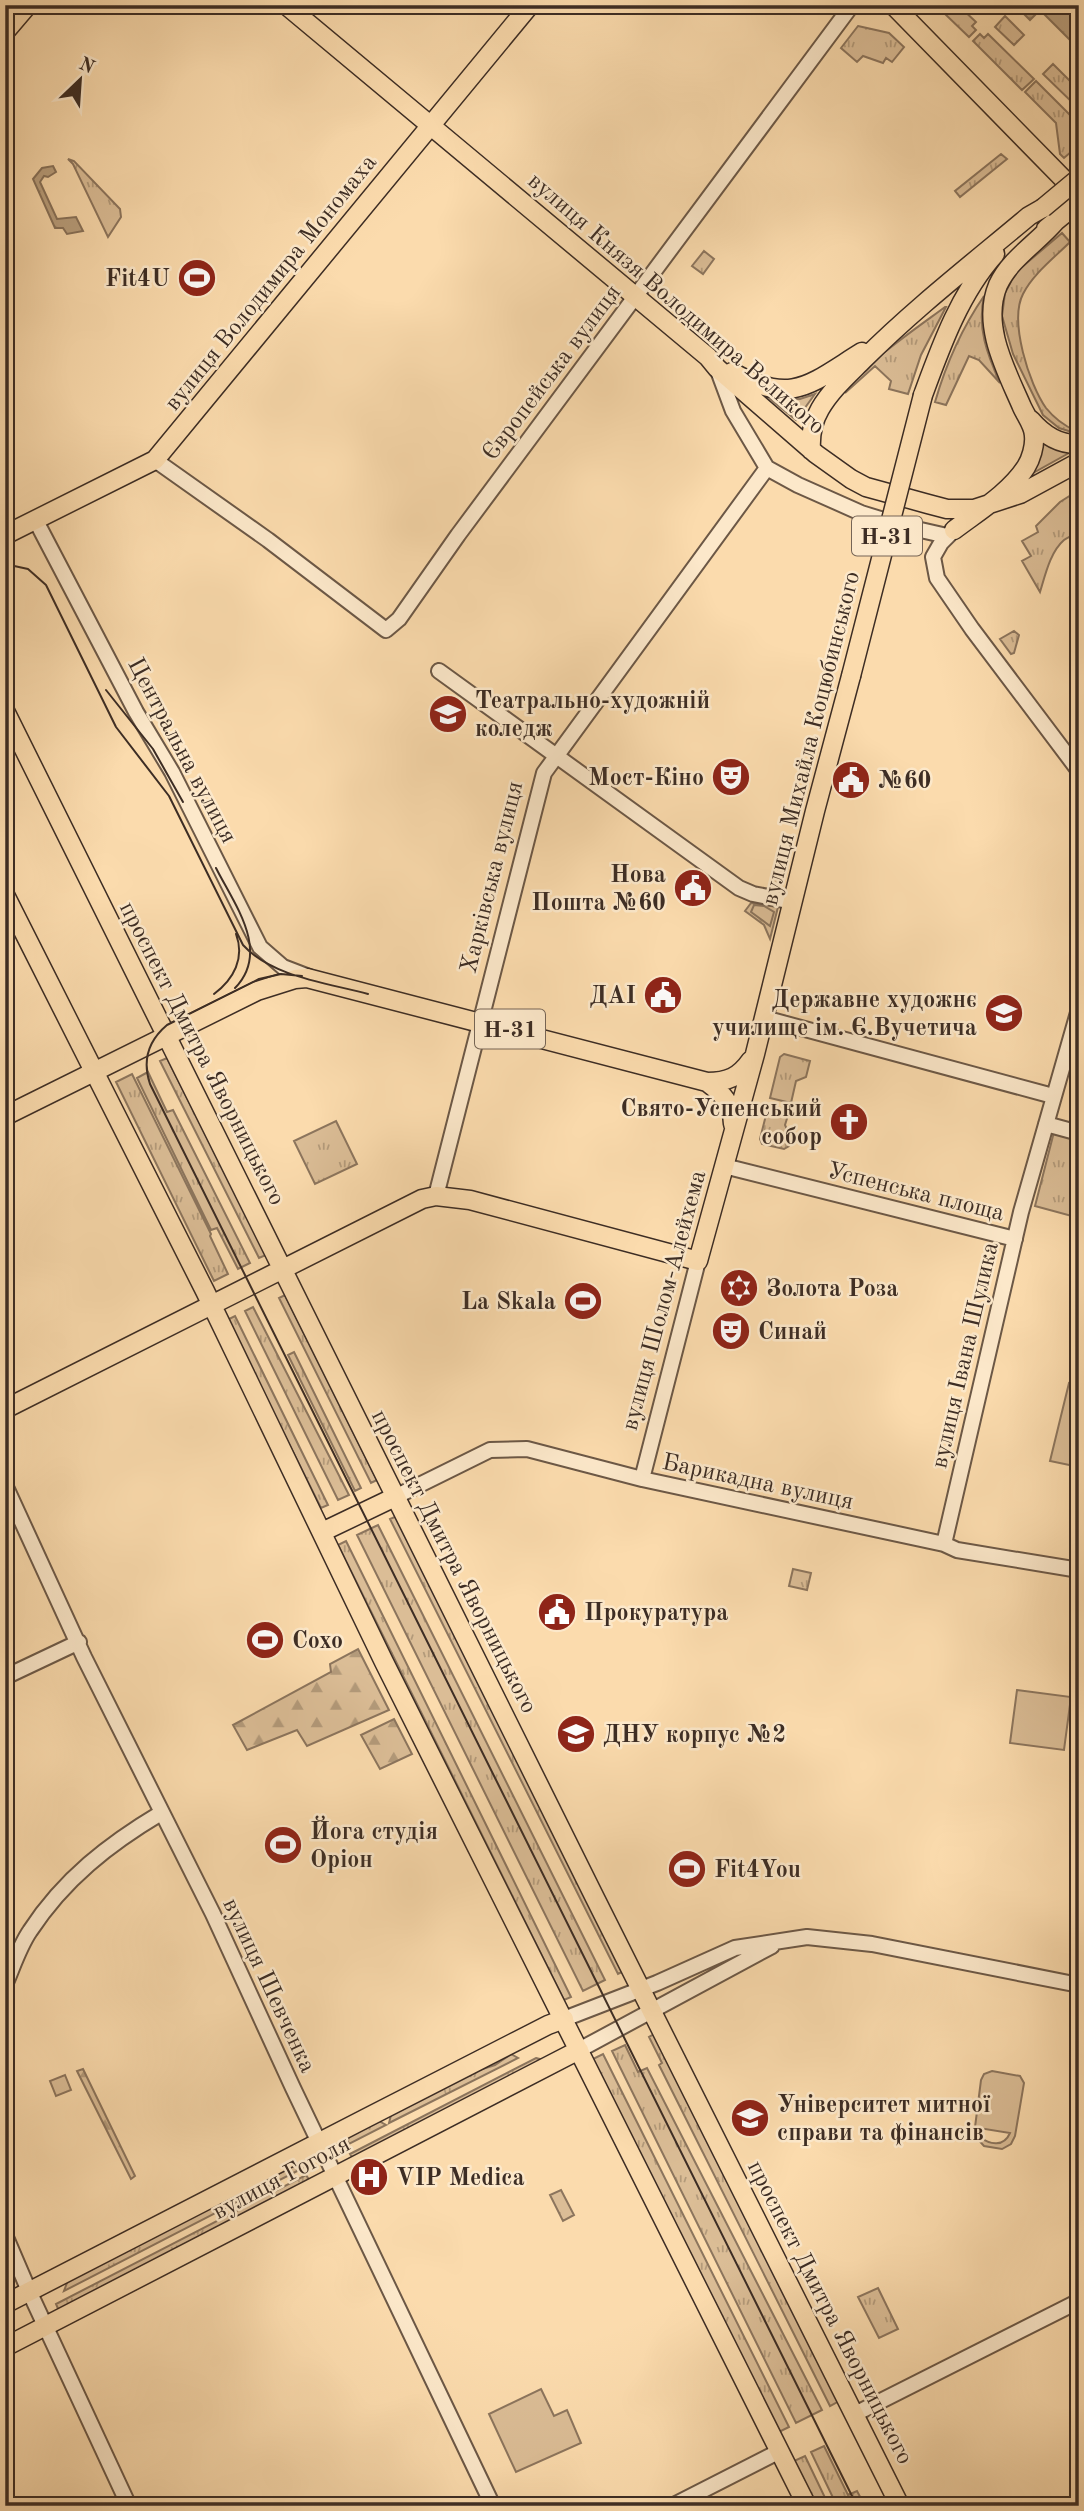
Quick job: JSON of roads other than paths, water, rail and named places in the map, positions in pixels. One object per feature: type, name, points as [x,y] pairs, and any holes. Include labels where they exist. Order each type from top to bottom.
[{"type":"main road","points":[[5,32],[28,5]]},
{"type":"main road","name":"вулиця Князя Володимира Великого","points":[[286,5],[636,297],[811,450],[851,479],[866,486],[947,509],[974,509],[1020,494],[1079,462]]},
{"type":"main road","name":"вулиця Володимира Мономаха","points":[[5,535],[155,460],[530,5]]},
{"type":"main road","points":[[893,5],[1079,195]]},
{"type":"main road","name":"Н-31","points":[[958,314],[976,279],[993,256],[1079,178]]},
{"type":"main road","name":"Н-31","points":[[958,314],[1000,265],[1079,202]]},
{"type":"main road","points":[[811,450],[810,438],[815,421],[829,396],[887,336],[1029,216],[1043,208]]},
{"type":"main road","points":[[951,533],[1011,485],[1028,464],[1034,433],[997,344],[992,320],[993,304],[1003,276],[1014,261],[1055,222]]},
{"type":"main road","name":"вулиця Михайла Коцюбинського","points":[[755,1054],[923,395],[958,314]]},
{"type":"main road","points":[[712,363],[770,390],[789,390],[820,378],[887,336]]},
{"type":"main road","points":[[1023,409],[1042,432],[1057,440],[1079,444]]},
{"type":"main road","points":[[947,509],[955,515],[958,522],[951,533]]},
{"type":"main road","name":"проспект Дмитра Яворницького","points":[[5,712],[900,2506]]},
{"type":"main road","points":[[5,895],[212,1305],[384,1662],[807,2506]]},
{"type":"main road","name":"Н-31","points":[[166,1035],[257,991],[295,979],[313,978],[707,1082],[732,1079],[742,1073],[755,1054]]},
{"type":"main road","points":[[5,1116],[166,1035]]},
{"type":"main road","name":"вулиця Шолом-Алейхема","points":[[698,1261],[755,1054]]},
{"type":"main road","points":[[707,1082],[724,1095],[731,1108],[733,1131]]},
{"type":"main road","points":[[5,1409],[422,1199],[436,1196],[470,1200],[698,1261]]},
{"type":"main road","points":[[322,1532],[395,1497]]},
{"type":"main road","name":"вулиця Гоголя","points":[[5,2304],[564,2019]]},
{"type":"main road","name":"вулиця Гоголя","points":[[5,2347],[579,2050]]},
{"type":"street","name":"Європейська вулиця","points":[[155,460],[268,540],[386,630],[405,611],[457,535],[852,5]]},
{"type":"street","points":[[712,363],[733,411],[767,468],[808,490],[861,513],[903,526],[951,533],[933,557],[937,578],[1079,771]]},
{"type":"street","name":"Харківська вулиця","points":[[436,1196],[544,773],[767,468]]},
{"type":"street","name":"Центральна вулиця","points":[[35,519],[141,721],[172,772],[260,947],[283,967],[313,978]]},
{"type":"street","points":[[439,671],[739,888],[753,894],[793,902]]},
{"type":"street","name":"вулиця Івана Шулика","points":[[944,1544],[1015,1239],[1079,1009]]},
{"type":"street","points":[[764,1018],[1053,1096]]},
{"type":"street","points":[[1046,1124],[1079,1133]]},
{"type":"street","name":"Успенська площа","points":[[724,1166],[1015,1239]]},
{"type":"street","name":"вулиця Шолом-Алейхема","points":[[642,1479],[698,1261]]},
{"type":"street","name":"Барикадна вулиця","points":[[395,1497],[490,1450],[527,1449],[642,1479],[944,1544],[957,1550],[1079,1570]]},
{"type":"street","name":"вулиця Шевченка","points":[[5,1485],[161,1813],[213,1913],[493,2506]]},
{"type":"street","points":[[5,1677],[79,1642]]},
{"type":"street","points":[[5,1985],[28,1933],[74,1876],[103,1850],[161,1813]]},
{"type":"street","points":[[564,2019],[736,1948],[807,1937],[846,1940],[1079,1985]]},
{"type":"street","points":[[579,2050],[784,1940]]},
{"type":"street","points":[[5,2235],[129,2506]]},
{"type":"street","points":[[855,2414],[1079,2301]]},
{"type":"street","points":[[673,2506],[780,2451]]},
{"type":"water","points":[[1015,5],[1079,5],[1079,49],[1040,10],[1030,20]]},
{"type":"water","points":[[53,166],[56,172],[48,177],[44,176],[40,182],[57,219],[76,217],[83,231],[67,234],[63,228],[55,228],[33,179],[42,168]]},
{"type":"tram line","points":[[5,564],[28,569],[46,585],[116,727],[169,796],[243,945],[255,956],[285,972],[368,994]]},
{"type":"tram line","points":[[106,690],[153,749],[183,802]]},
{"type":"tram line","points":[[216,868],[239,912],[250,943],[250,959],[245,974],[235,988]]},
{"type":"tram line","points":[[214,994],[227,982],[236,967],[239,951],[236,934]]},
{"type":"tram line","points":[[302,976],[281,974],[259,979],[167,1025],[160,1031],[148,1051],[150,1084],[857,2506]]},
{"type":"place","name":"Fit4U","points":[[197,278]]},
{"type":"place","name":"Театрально-художній коледж","points":[[448,714]]},
{"type":"place","name":"Мост-Кіно","points":[[731,777]]},
{"type":"place","name":"№60","points":[[851,780]]},
{"type":"place","name":"Нова Пошта №60","points":[[693,888]]},
{"type":"place","name":"ДАІ","points":[[663,995]]},
{"type":"place","name":"Державне художнє училище ім. Є.Вучетича","points":[[1004,1013]]},
{"type":"place","name":"Свято-Успенський собор","points":[[849,1122]]},
{"type":"place","name":"Золота Роза","points":[[739,1288]]},
{"type":"place","name":"La Skala","points":[[583,1301]]},
{"type":"place","name":"Синай","points":[[731,1331]]},
{"type":"place","name":"Прокуратура","points":[[557,1612]]},
{"type":"place","name":"Сохо","points":[[265,1640]]},
{"type":"place","name":"ДНУ корпус №2","points":[[576,1734]]},
{"type":"place","name":"Йога студія Оріон","points":[[283,1845]]},
{"type":"place","name":"Fit4You","points":[[687,1869]]},
{"type":"place","name":"Університет митної справи та фінансів","points":[[750,2118]]},
{"type":"place","name":"VIP Medica","points":[[369,2177]]}]
